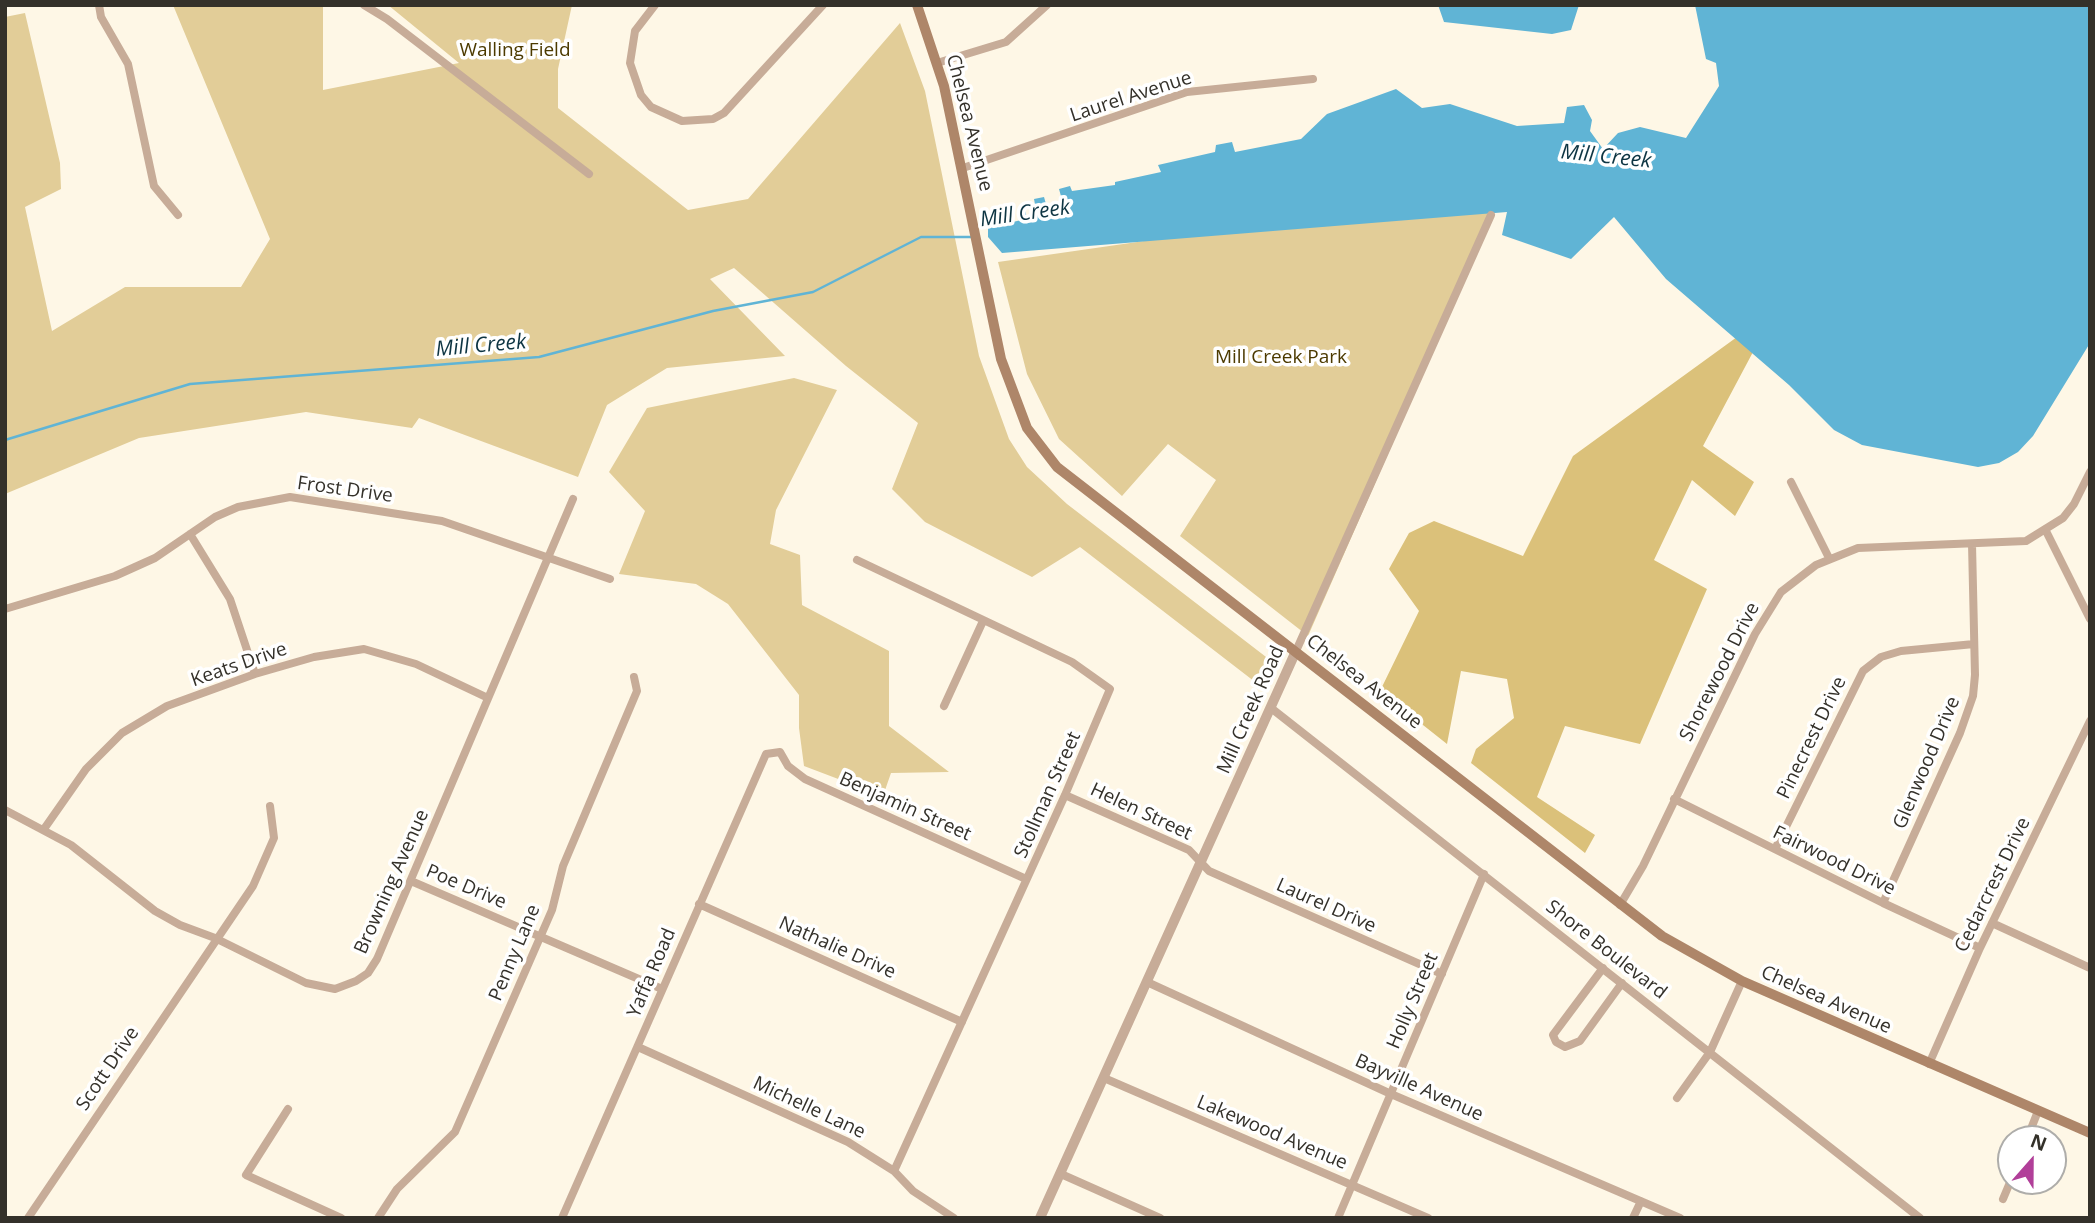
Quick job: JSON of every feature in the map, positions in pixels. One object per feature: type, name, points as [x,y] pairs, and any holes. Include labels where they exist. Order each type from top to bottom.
[{"type":"main road","name":"Chelsea Avenue","points":[[917,5],[937,63],[963,168],[1001,359],[1017,407],[1040,447],[1058,467],[1662,936],[1742,981],[1928,1064],[2089,1130]]},
{"type":"street","points":[[99,5],[101,18],[128,64],[154,186],[178,215]]},
{"type":"street","points":[[364,5],[387,19],[589,174]]},
{"type":"street","points":[[655,5],[635,31],[630,63],[641,95],[651,107],[682,121],[707,121],[724,113],[823,5]]},
{"type":"street","points":[[937,63],[1006,42],[1046,5]]},
{"type":"street","name":"Laurel Avenue","points":[[963,168],[1186,92],[1313,79]]},
{"type":"street","name":"Mill Creek Road","points":[[1040,1218],[1491,215]]},
{"type":"street","points":[[2090,472],[2074,504],[2046,531],[2090,619]]},
{"type":"street","points":[[1791,482],[1829,558]]},
{"type":"street","name":"Frost Drive","points":[[5,609],[115,576],[155,558],[190,534],[238,507],[270,499],[301,498],[442,521],[610,579]]},
{"type":"street","name":"Browning Avenue","points":[[5,810],[71,845],[155,911],[180,925],[215,938],[306,983],[335,989],[346,986],[368,973],[377,959],[573,499]]},
{"type":"street","name":"Shorewood Drive","points":[[1620,905],[1643,866],[1772,604],[1797,578],[1829,558],[1879,545],[2026,541],[2046,531]]},
{"type":"street","points":[[190,534],[230,599],[255,674]]},
{"type":"street","name":"Glenwood Drive","points":[[1882,903],[1968,713],[1975,674],[1972,544]]},
{"type":"street","name":"Stollman Street","points":[[857,560],[1072,662],[1110,689],[1066,795],[894,1171]]},
{"type":"street","points":[[944,706],[983,621]]},
{"type":"street","name":"Pinecrest Drive","points":[[1775,849],[1863,671],[1881,657],[1901,651],[1975,644]]},
{"type":"street","name":"Keats Drive","points":[[44,829],[86,769],[122,733],[167,706],[255,674],[314,657],[364,649],[416,664],[488,698]]},
{"type":"street","name":"Penny Lane","points":[[379,1218],[397,1189],[455,1132],[541,936],[563,866],[637,691],[634,677]]},
{"type":"street","name":"Shore Boulevard","points":[[1271,708],[1920,1218]]},
{"type":"street","name":"Cedarcrest Drive","points":[[1928,1064],[1980,948],[2090,721]]},
{"type":"street","name":"Benjamin Street","points":[[780,752],[788,766],[805,779],[1027,879]]},
{"type":"street","name":"Yaffa Road","points":[[562,1218],[761,762],[766,754],[780,752]]},
{"type":"street","name":"Helen Street","points":[[1066,795],[1189,850],[1202,861]]},
{"type":"street","name":"Fairwood Drive","points":[[1674,799],[1882,903],[1980,948]]},
{"type":"street","name":"Scott Drive","points":[[27,1218],[215,938],[253,886],[274,838],[271,806]]},
{"type":"street","name":"Laurel Drive","points":[[1202,861],[1209,872],[1442,974]]},
{"type":"street","name":"Holly Street","points":[[1338,1218],[1484,874]]},
{"type":"street","name":"Poe Drive","points":[[411,881],[662,989]]},
{"type":"street","name":"Nathalie Drive","points":[[699,904],[962,1022]]},
{"type":"street","points":[[1992,923],[2089,967]]},
{"type":"street","points":[[1603,968],[1553,1035],[1556,1042],[1565,1047],[1580,1041],[1622,983]]},
{"type":"street","points":[[1677,1098],[1710,1052],[1742,981]]},
{"type":"street","name":"Bayville Avenue","points":[[1147,982],[1391,1094],[1680,1218]]},
{"type":"street","name":"Michelle Lane","points":[[638,1047],[848,1142],[894,1171],[914,1191],[954,1218]]},
{"type":"street","name":"Lakewood Avenue","points":[[1104,1078],[1428,1218]]},
{"type":"street","points":[[289,1109],[246,1175],[341,1218]]},
{"type":"street","points":[[2032,1125],[2038,1111]]},
{"type":"street","points":[[1060,1174],[1160,1218]]},
{"type":"street","points":[[2003,1199],[2005,1195]]},
{"type":"street","points":[[1633,1218],[1641,1201]]},
{"type":"green space","name":"Walling Field","points":[[173,5],[323,5],[323,90],[459,63],[388,5],[572,5],[558,69],[558,108],[688,210],[748,199],[900,23],[925,91],[979,356],[1009,439],[1027,467],[1067,504],[1270,660],[1259,685],[1080,547],[1032,577],[925,522],[892,489],[918,423],[846,366],[734,268],[710,279],[785,356],[667,368],[607,405],[578,477],[419,418],[412,428],[306,412],[139,438],[5,494],[5,17],[25,13],[60,163],[61,189],[25,207],[52,331],[125,287],[241,287],[270,239]]},
{"type":"green space","name":"Mill Creek Park","points":[[1381,207],[1496,208],[1308,636],[1180,536],[1216,480],[1168,444],[1122,496],[1059,439],[1027,374],[998,262]]},
{"type":"green space","points":[[794,378],[837,390],[776,510],[770,544],[800,555],[802,605],[889,651],[889,726],[949,772],[891,773],[883,796],[804,766],[799,728],[799,695],[728,604],[696,584],[619,574],[645,511],[609,472],[647,408]]},
{"type":"shaded area","points":[[1737,337],[1753,352],[1703,446],[1754,482],[1735,516],[1692,480],[1654,560],[1707,589],[1640,744],[1565,726],[1537,797],[1595,835],[1585,853],[1471,763],[1476,749],[1514,718],[1507,679],[1461,671],[1447,744],[1380,691],[1419,611],[1389,569],[1409,533],[1434,521],[1523,556],[1573,456]]},
{"type":"water","points":[[1438,5],[1579,5],[1571,30],[1552,34],[1444,22]]},
{"type":"water","points":[[1695,5],[2090,5],[2090,343],[2033,436],[2018,452],[1999,463],[1978,467],[1862,445],[1834,430],[1789,385],[1666,279],[1614,217],[1571,259],[1502,235],[1507,212],[1002,253],[988,237],[988,227],[1007,223],[1005,212],[1010,211],[1013,222],[1021,220],[1018,208],[1024,207],[1027,218],[1037,215],[1034,199],[1044,197],[1048,211],[1064,207],[1059,189],[1070,186],[1072,191],[1115,185],[1115,182],[1161,172],[1158,165],[1215,152],[1216,145],[1232,142],[1235,152],[1301,139],[1327,114],[1396,89],[1422,108],[1450,104],[1517,126],[1564,123],[1567,107],[1584,105],[1592,120],[1590,131],[1603,149],[1618,133],[1640,127],[1686,138],[1719,86],[1716,63],[1706,59]]},
{"type":"waterway","name":"Mill Creek","points":[[5,440],[190,384],[539,357],[713,311],[813,292],[921,237],[973,237]]}]
